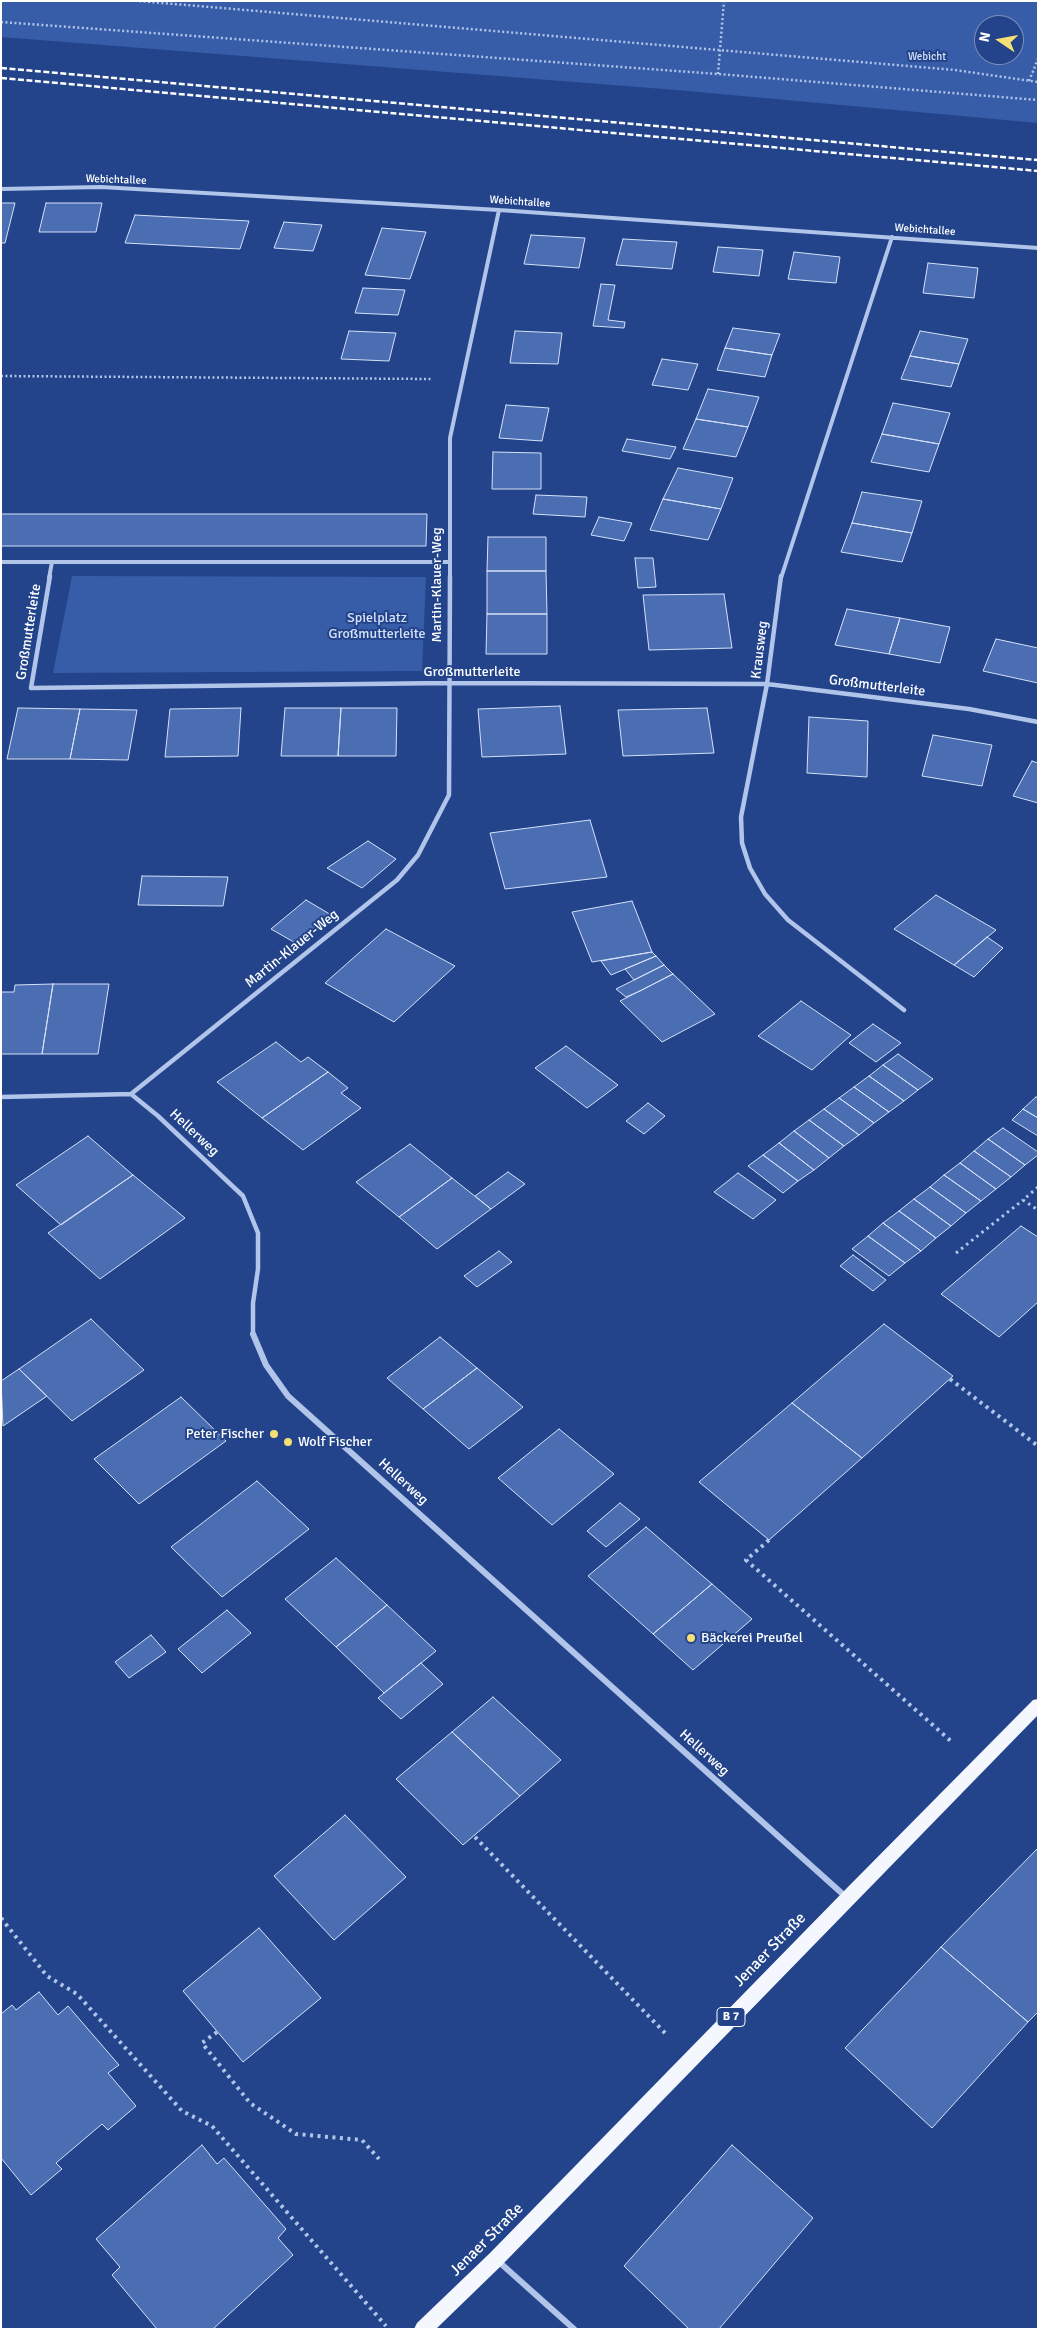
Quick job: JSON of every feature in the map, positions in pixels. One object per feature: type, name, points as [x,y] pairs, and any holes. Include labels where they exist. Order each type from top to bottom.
[{"type":"main road","name":"Jenaer Straße","points":[[423,2329],[496,2259],[847,1898],[1038,1705]]},
{"type":"street","name":"Webichtallee","points":[[1,189],[101,187],[499,210],[1038,248]]},
{"type":"street","name":"Martin-Klauer-Weg","points":[[131,1094],[397,880],[418,855],[449,795],[448,562],[450,438],[499,210]]},
{"type":"street","name":"Krausweg","points":[[892,237],[782,570],[767,684],[741,817],[742,843],[750,868],[764,894],[788,920],[904,1010]]},
{"type":"street","points":[[1,562],[448,562]]},
{"type":"street","name":"Großmutterleite","points":[[52,562],[31,688],[448,683],[767,684],[969,709],[1038,722]]},
{"type":"street","points":[[1,1097],[131,1094]]},
{"type":"street","name":"Hellerweg","points":[[131,1094],[158,1116],[243,1196],[258,1233],[258,1269],[253,1304],[253,1336],[266,1365],[288,1396],[847,1898]]},
{"type":"street","points":[[496,2259],[574,2329]]},
{"type":"path","points":[[139,1],[558,38],[720,49],[955,70],[1038,82]]},
{"type":"path","points":[[718,74],[724,1]]},
{"type":"path","points":[[1,22],[718,74],[1038,100]]},
{"type":"path","points":[[1029,81],[1038,58]]},
{"type":"path","points":[[1,376],[463,379]]},
{"type":"path","points":[[956,1253],[1038,1187]]},
{"type":"path","points":[[1023,1200],[1038,1210]]},
{"type":"path","points":[[950,1379],[1038,1446]]},
{"type":"path","points":[[769,1540],[746,1560],[978,1766]]},
{"type":"path","points":[[474,1836],[690,2059]]},
{"type":"path","points":[[1,1918],[47,1976],[77,1994],[182,2111],[212,2126],[388,2329]]},
{"type":"path","points":[[217,2032],[202,2043],[250,2103],[296,2134],[362,2140],[379,2159]]},
{"type":"green space","name":"Webicht","points":[[1,1],[1038,1],[1038,123],[676,90],[1,37]]},
{"type":"green space","name":"Spielplatz Großmutterleite","points":[[72,576],[426,577],[422,671],[53,673]]},
{"type":"building","points":[[1,203],[15,203],[5,243],[1,243]]},
{"type":"building","points":[[46,203],[102,203],[96,232],[39,232]]},
{"type":"building","points":[[135,215],[249,221],[240,249],[125,243]]},
{"type":"building","points":[[284,222],[322,225],[313,251],[274,248]]},
{"type":"building","points":[[382,228],[426,232],[410,279],[365,275]]},
{"type":"building","points":[[531,235],[585,238],[579,268],[524,264]]},
{"type":"building","points":[[623,239],[677,242],[672,269],[616,265]]},
{"type":"building","points":[[718,247],[763,250],[759,276],[713,272]]},
{"type":"building","points":[[794,252],[840,257],[836,283],[788,279]]},
{"type":"building","points":[[928,263],[978,268],[974,298],[923,293]]},
{"type":"building","points":[[601,284],[615,285],[608,320],[625,322],[624,328],[593,326]]},
{"type":"building","points":[[363,288],[405,290],[398,315],[355,313]]},
{"type":"building","points":[[733,328],[780,334],[772,355],[725,348]]},
{"type":"building","points":[[349,331],[396,333],[389,361],[341,359]]},
{"type":"building","points":[[515,331],[562,333],[558,364],[510,363]]},
{"type":"building","points":[[920,331],[968,339],[959,364],[910,356]]},
{"type":"building","points":[[725,348],[772,355],[765,377],[717,370]]},
{"type":"building","points":[[910,356],[959,364],[951,387],[901,379]]},
{"type":"building","points":[[662,359],[698,364],[688,390],[652,385]]},
{"type":"building","points":[[708,389],[759,397],[748,427],[696,419]]},
{"type":"building","points":[[893,403],[950,413],[939,444],[882,434]]},
{"type":"building","points":[[506,405],[549,408],[542,441],[499,438]]},
{"type":"building","points":[[696,419],[748,427],[736,457],[683,449]]},
{"type":"building","points":[[882,434],[939,444],[929,472],[871,462]]},
{"type":"building","points":[[627,439],[676,447],[670,459],[622,451]]},
{"type":"building","points":[[493,452],[541,453],[541,489],[492,489]]},
{"type":"building","points":[[678,468],[733,478],[721,509],[663,499]]},
{"type":"building","points":[[862,492],[922,501],[912,533],[852,523]]},
{"type":"building","points":[[536,495],[587,497],[585,517],[533,514]]},
{"type":"building","points":[[663,499],[721,509],[708,540],[650,530]]},
{"type":"building","points":[[1,514],[427,514],[426,546],[1,546]]},
{"type":"building","points":[[599,517],[632,523],[624,541],[591,535]]},
{"type":"building","points":[[852,523],[912,533],[902,562],[841,552]]},
{"type":"building","points":[[488,537],[546,537],[546,571],[487,571]]},
{"type":"building","points":[[635,558],[653,558],[656,587],[638,588]]},
{"type":"building","points":[[487,571],[546,571],[547,614],[487,614]]},
{"type":"building","points":[[724,594],[732,648],[649,650],[643,595]]},
{"type":"building","points":[[847,609],[900,618],[889,654],[835,645]]},
{"type":"building","points":[[487,614],[547,614],[547,654],[486,654]]},
{"type":"building","points":[[900,618],[950,627],[940,663],[889,654]]},
{"type":"building","points":[[996,639],[1038,648],[1038,683],[983,671]]},
{"type":"building","points":[[560,706],[566,754],[482,757],[478,709]]},
{"type":"building","points":[[18,708],[80,709],[70,759],[7,759]]},
{"type":"building","points":[[241,708],[238,756],[165,757],[170,709]]},
{"type":"building","points":[[285,708],[341,708],[338,756],[281,756]]},
{"type":"building","points":[[341,708],[397,708],[396,756],[338,756]]},
{"type":"building","points":[[707,708],[714,753],[623,756],[618,710]]},
{"type":"building","points":[[80,709],[137,710],[128,760],[70,759]]},
{"type":"building","points":[[809,717],[868,721],[867,777],[807,773]]},
{"type":"building","points":[[933,735],[992,745],[982,786],[922,776]]},
{"type":"building","points":[[1032,761],[1038,763],[1038,803],[1013,796]]},
{"type":"building","points":[[590,820],[607,877],[505,889],[490,833]]},
{"type":"building","points":[[368,841],[396,859],[362,888],[327,868]]},
{"type":"building","points":[[142,876],[228,877],[223,906],[138,905]]},
{"type":"building","points":[[936,895],[996,930],[954,965],[894,929]]},
{"type":"building","points":[[306,900],[333,916],[299,945],[271,929]]},
{"type":"building","points":[[632,901],[652,952],[592,962],[572,912]]},
{"type":"building","points":[[386,929],[455,966],[394,1022],[325,983]]},
{"type":"building","points":[[987,937],[1003,948],[974,977],[954,965]]},
{"type":"building","points":[[652,952],[656,956],[611,975],[601,961]]},
{"type":"building","points":[[656,956],[664,965],[634,980],[625,969]]},
{"type":"building","points":[[664,965],[673,974],[626,997],[616,989]]},
{"type":"building","points":[[673,974],[715,1014],[662,1042],[620,1001]]},
{"type":"building","points":[[53,984],[42,1054],[1,1054],[1,992],[14,992],[15,985]]},
{"type":"building","points":[[53,984],[109,984],[98,1054],[42,1054]]},
{"type":"building","points":[[801,1001],[851,1035],[812,1070],[758,1036]]},
{"type":"building","points":[[873,1024],[901,1043],[876,1062],[849,1043]]},
{"type":"building","points":[[276,1042],[301,1062],[308,1057],[328,1072],[262,1118],[217,1082]]},
{"type":"building","points":[[566,1046],[618,1085],[587,1108],[535,1068]]},
{"type":"building","points":[[898,1054],[933,1079],[918,1090],[883,1065]]},
{"type":"building","points":[[883,1065],[918,1090],[904,1101],[869,1076]]},
{"type":"building","points":[[328,1072],[348,1088],[341,1093],[361,1108],[303,1150],[262,1118]]},
{"type":"building","points":[[869,1076],[904,1101],[889,1112],[854,1087]]},
{"type":"building","points":[[854,1087],[889,1112],[874,1123],[839,1098]]},
{"type":"building","points":[[1036,1097],[1038,1098],[1038,1118],[1023,1109]]},
{"type":"building","points":[[839,1098],[874,1123],[859,1135],[824,1109]]},
{"type":"building","points":[[648,1103],[665,1116],[644,1134],[626,1121]]},
{"type":"building","points":[[824,1109],[859,1135],[844,1146],[809,1120]]},
{"type":"building","points":[[1023,1109],[1038,1118],[1038,1136],[1012,1120]]},
{"type":"building","points":[[809,1120],[844,1146],[829,1158],[794,1131]]},
{"type":"building","points":[[1003,1128],[1038,1152],[1038,1155],[1025,1165],[988,1139]]},
{"type":"building","points":[[794,1131],[829,1158],[814,1170],[779,1143]]},
{"type":"building","points":[[88,1136],[133,1175],[61,1225],[16,1185]]},
{"type":"building","points":[[988,1139],[1025,1165],[1011,1177],[974,1151]]},
{"type":"building","points":[[779,1143],[814,1170],[798,1181],[763,1155]]},
{"type":"building","points":[[410,1144],[452,1178],[399,1217],[356,1182]]},
{"type":"building","points":[[974,1151],[1011,1177],[996,1189],[960,1163]]},
{"type":"building","points":[[763,1155],[798,1181],[783,1193],[748,1166]]},
{"type":"building","points":[[960,1163],[996,1189],[981,1201],[944,1175]]},
{"type":"building","points":[[508,1172],[525,1184],[491,1209],[475,1196]]},
{"type":"building","points":[[738,1173],[776,1200],[753,1219],[714,1192]]},
{"type":"building","points":[[133,1175],[185,1218],[100,1279],[48,1233]]},
{"type":"building","points":[[944,1175],[981,1201],[966,1213],[930,1187]]},
{"type":"building","points":[[452,1178],[491,1209],[437,1249],[399,1217]]},
{"type":"building","points":[[930,1187],[966,1213],[951,1226],[914,1199]]},
{"type":"building","points":[[914,1199],[951,1226],[936,1238],[899,1211]]},
{"type":"building","points":[[899,1211],[936,1238],[921,1251],[883,1223]]},
{"type":"building","points":[[883,1223],[921,1251],[905,1263],[868,1236]]},
{"type":"building","points":[[1021,1226],[1038,1237],[1038,1302],[999,1337],[941,1294]]},
{"type":"building","points":[[868,1236],[905,1263],[889,1276],[852,1249]]},
{"type":"building","points":[[499,1251],[512,1262],[477,1287],[464,1276]]},
{"type":"building","points":[[853,1255],[886,1280],[873,1291],[840,1266]]},
{"type":"building","points":[[91,1319],[144,1370],[72,1421],[19,1369]]},
{"type":"building","points":[[884,1324],[953,1376],[862,1458],[792,1403]]},
{"type":"building","points":[[440,1337],[477,1368],[423,1409],[387,1378]]},
{"type":"building","points":[[477,1368],[523,1407],[469,1449],[423,1409]]},
{"type":"building","points":[[19,1369],[47,1396],[3,1426],[1,1381]]},
{"type":"building","points":[[181,1397],[226,1441],[139,1504],[94,1459]]},
{"type":"building","points":[[792,1403],[862,1458],[769,1540],[699,1482]]},
{"type":"building","points":[[559,1429],[614,1474],[552,1525],[498,1478]]},
{"type":"building","points":[[257,1481],[309,1529],[222,1597],[171,1547]]},
{"type":"building","points":[[620,1503],[640,1519],[606,1547],[587,1531]]},
{"type":"building","points":[[646,1527],[712,1584],[653,1634],[588,1576]]},
{"type":"building","points":[[336,1558],[387,1605],[336,1647],[285,1599]]},
{"type":"building","points":[[712,1584],[752,1619],[693,1670],[653,1634]]},
{"type":"building","points":[[387,1605],[436,1651],[384,1693],[336,1647]]},
{"type":"building","points":[[227,1610],[251,1633],[202,1673],[178,1649]]},
{"type":"building","points":[[151,1635],[166,1652],[129,1678],[115,1662]]},
{"type":"building","points":[[421,1663],[443,1684],[401,1719],[378,1698]]},
{"type":"building","points":[[493,1697],[561,1760],[520,1796],[452,1732]]},
{"type":"building","points":[[452,1732],[520,1796],[463,1845],[396,1779]]},
{"type":"building","points":[[345,1815],[406,1877],[334,1940],[274,1876]]},
{"type":"building","points":[[1038,1848],[1038,2012],[1028,2022],[941,1947]]},
{"type":"building","points":[[259,1928],[321,1998],[243,2062],[183,1991]]},
{"type":"building","points":[[941,1947],[1028,2022],[932,2128],[845,2048]]},
{"type":"building","points":[[39,1992],[58,2015],[68,2006],[119,2065],[108,2073],[136,2106],[108,2130],[102,2124],[56,2163],[62,2169],[31,2195],[1,2158],[1,2014],[12,2005],[16,2010]]},
{"type":"building","points":[[202,2145],[217,2164],[224,2158],[286,2229],[278,2238],[293,2255],[213,2329],[157,2329],[112,2275],[120,2267],[96,2239]]},
{"type":"building","points":[[732,2145],[813,2218],[719,2329],[689,2329],[624,2266]]},
{"type":"railway","points":[[1,68],[1038,160]]},
{"type":"railway","points":[[1,78],[1038,171]]},
{"type":"place","name":"Peter Fischer","points":[[274,1434]]},
{"type":"place","name":"Wolf Fischer","points":[[288,1442]]},
{"type":"place","name":"Bäckerei Preußel","points":[[691,1638]]}]
